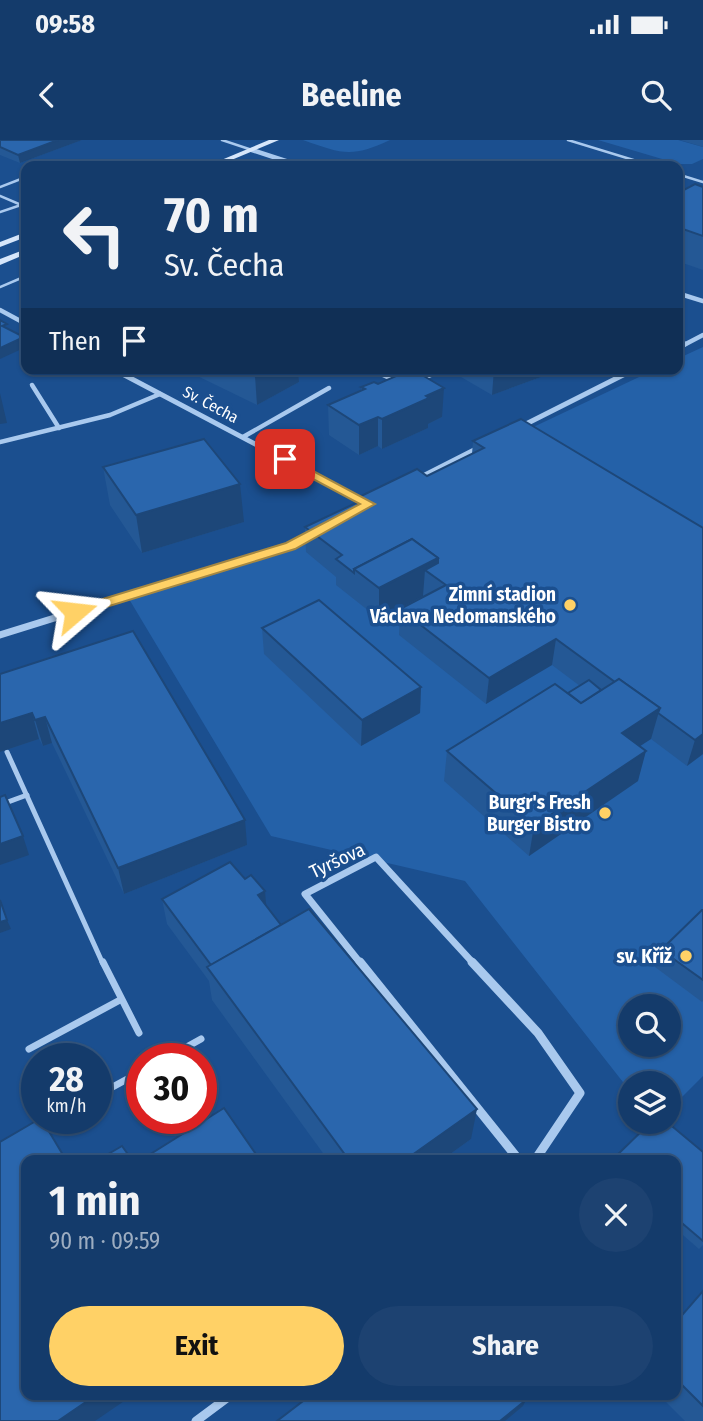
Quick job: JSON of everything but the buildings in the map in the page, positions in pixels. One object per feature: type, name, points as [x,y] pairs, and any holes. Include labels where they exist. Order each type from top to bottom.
[{"type":"main road","points":[[224,161],[275,140]]},
{"type":"main road","points":[[0,245],[21,236]]},
{"type":"main road","points":[[0,262],[21,253]]},
{"type":"street","points":[[251,150],[285,161]]},
{"type":"street","points":[[683,295],[703,301]]},
{"type":"street","points":[[0,310],[21,321]]},
{"type":"street","points":[[683,345],[703,335]]},
{"type":"street","name":"Sv. Čecha","points":[[124,375],[369,504],[358,510]]},
{"type":"street","points":[[514,430],[623,375]]},
{"type":"street","points":[[405,485],[490,443]]},
{"type":"street","points":[[0,635],[278,550],[324,528]]},
{"type":"street","name":"Tyršova","points":[[515,1155],[305,894],[376,857],[538,1033],[580,1093],[538,1155]]},
{"type":"street","points":[[196,1421],[224,1400]]},
{"type":"lane","points":[[222,140],[251,150]]},
{"type":"lane","points":[[568,140],[637,161]]},
{"type":"lane","points":[[683,176],[703,182]]},
{"type":"lane","points":[[0,187],[21,179]]},
{"type":"lane","points":[[0,196],[21,205]]},
{"type":"lane","points":[[0,212],[21,205]]},
{"type":"lane","points":[[0,288],[21,278]]},
{"type":"lane","points":[[384,375],[406,385]]},
{"type":"lane","points":[[419,380],[430,375]]},
{"type":"lane","points":[[32,385],[60,428]]},
{"type":"lane","points":[[243,437],[329,388]]},
{"type":"lane","points":[[0,442],[110,415],[160,394]]},
{"type":"lane","points":[[7,752],[120,1000],[139,1033]]},
{"type":"lane","points":[[0,804],[27,795]]},
{"type":"lane","points":[[40,1043],[120,1000]]},
{"type":"lane","points":[[194,1043],[201,1039]]},
{"type":"shaded area","points":[[303,140],[390,140],[366,150],[347,152]]},
{"type":"shaded area","points":[[598,140],[678,140],[703,147],[703,159],[692,164],[669,161]]},
{"type":"shaded area","points":[[703,347],[703,1076],[681,1098],[681,1071],[618,1071],[618,1076],[465,881],[271,836],[129,599],[295,550],[432,475],[643,375],[683,375],[683,356]]},
{"type":"place","name":"Zimní stadion Václava Nedomanského","points":[[570,605]]},
{"type":"place","name":"Burgr's Fresh Burger Bistro","points":[[605,813]]},
{"type":"place","name":"sv. Kříž","points":[[686,956]]},
{"type":"route","points":[[75,612],[291,546],[369,504],[285,459]]}]
